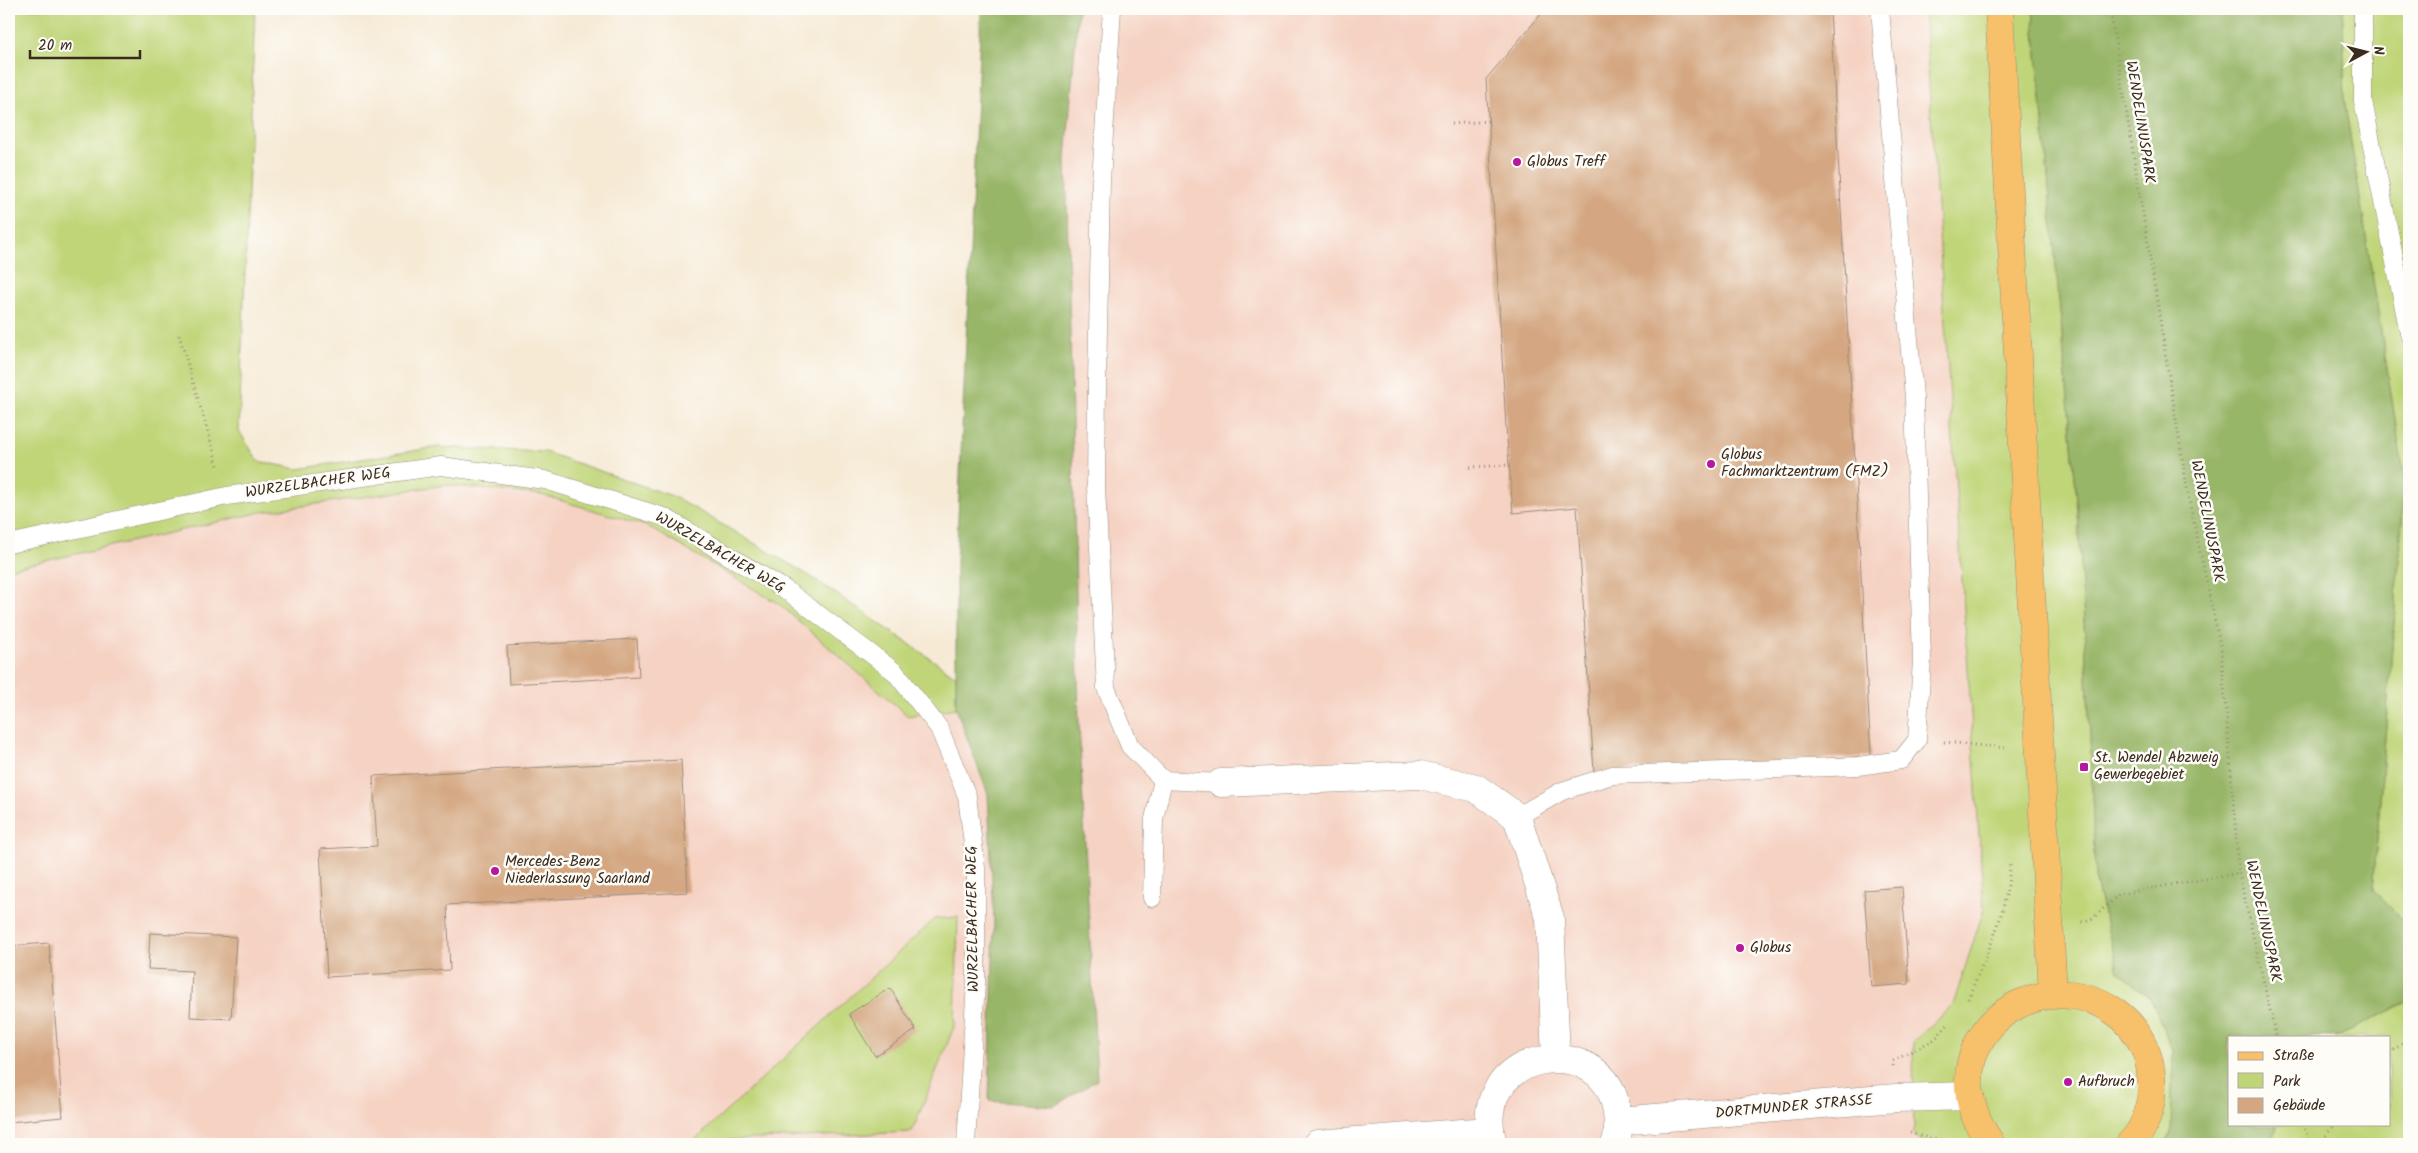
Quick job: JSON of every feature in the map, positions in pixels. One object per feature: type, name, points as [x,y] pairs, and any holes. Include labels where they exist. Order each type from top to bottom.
[{"type":"main road","points":[[1999,9],[2038,751],[2053,993]]},
{"type":"main road","points":[[1991,1144],[1977,1123],[1970,1096],[1970,1071],[1977,1047],[1990,1027],[2007,1010],[2022,1002],[2053,993],[2079,994],[2104,1003],[2125,1019],[2141,1039],[2150,1064],[2153,1090],[2148,1116],[2130,1144]]},
{"type":"street","points":[[1221,783],[1420,775],[1476,788],[1517,817],[1550,918],[1556,1058]]},
{"type":"street","name":"DORTMUNDER STRASSE","points":[[1316,1144],[1491,1138],[1490,1108],[1499,1088],[1514,1071],[1534,1061],[1556,1058],[1576,1062],[1593,1071],[1606,1084],[1615,1102],[1617,1133],[1896,1098],[1970,1096]]},
{"type":"lane","points":[[1112,9],[1101,181],[1096,487],[1106,688],[1130,746],[1163,780],[1221,783]]},
{"type":"lane","points":[[1517,817],[1562,791],[1612,775],[1858,766],[1901,760],[1917,740],[1922,660],[1914,397],[1880,9]]},
{"type":"lane","points":[[2363,9],[2363,101],[2409,333]]},
{"type":"lane","name":"WURZELBACHER WEG","points":[[9,544],[227,496],[441,466],[545,480],[664,517],[786,590],[894,672],[939,728],[967,796],[976,868],[976,982],[966,1144]]},
{"type":"lane","points":[[1152,898],[1154,819],[1163,780]]},
{"type":"path","name":"WENDELINUSPARK","points":[[2110,9],[2189,500],[2221,649],[2239,873],[2276,1036]]},
{"type":"path","points":[[1452,124],[1488,121]]},
{"type":"path","points":[[179,335],[227,496]]},
{"type":"path","points":[[1470,467],[1508,465]]},
{"type":"path","points":[[2007,738],[2009,756]]},
{"type":"path","points":[[1917,740],[2038,751]]},
{"type":"path","points":[[1964,1008],[1995,934],[2010,878],[2010,858]]},
{"type":"path","points":[[2049,933],[2093,918],[2119,894],[2239,873]]},
{"type":"path","points":[[1893,1061],[1935,1039],[1952,1020]]},
{"type":"path","points":[[2390,1052],[2409,1039]]},
{"type":"path","points":[[2304,1126],[2310,1144]]},
{"type":"path","points":[[2320,1144],[2333,1126]]},
{"type":"shaded area","points":[[1078,9],[1924,9],[1984,909],[1953,1005],[1913,1042],[1914,1137],[1932,1144],[9,1144],[9,569],[262,512],[445,485],[542,495],[647,526],[779,604],[908,716],[956,708],[988,794],[994,922],[1097,1080],[1079,725],[1066,158]]},
{"type":"green space","points":[[9,9],[255,9],[239,431],[258,461],[298,469],[438,447],[545,452],[675,497],[810,576],[956,676],[956,708],[908,716],[779,604],[647,526],[542,495],[445,485],[262,512],[9,569]]},
{"type":"green space","points":[[981,9],[1078,9],[1066,158],[1079,725],[1097,1080],[1054,1106],[989,1101],[994,922],[988,794],[956,708],[956,564]]},
{"type":"green space","points":[[1924,9],[2033,9],[2078,511],[2090,734],[2095,878],[2118,971],[2151,999],[2173,1052],[2171,1133],[2164,1144],[1932,1144],[1914,1137],[1913,1042],[1953,1005],[1984,909]]},
{"type":"green space","points":[[2033,9],[2343,9],[2345,104],[2405,482],[2373,890],[2405,922],[2409,922],[2409,1002],[2337,1036],[2228,1036],[2228,1126],[2277,1126],[2269,1144],[2164,1144],[2171,1133],[2173,1052],[2151,999],[2118,971],[2095,878],[2090,734],[2078,511]]},
{"type":"green space","points":[[2343,9],[2409,9],[2409,922],[2405,922],[2373,890],[2405,482],[2345,104]]},
{"type":"green space","points":[[958,917],[955,1024],[912,1132],[693,1142],[935,919]]},
{"type":"green space","points":[[2409,1002],[2409,1144],[2269,1144],[2277,1126],[2390,1126],[2390,1036],[2337,1036]]},
{"type":"building","points":[[1542,9],[1830,9],[1871,756],[1594,772],[1577,507],[1513,513],[1506,427],[1486,79],[1542,13]]},
{"type":"building","points":[[637,639],[639,677],[509,684],[507,646]]},
{"type":"building","points":[[681,760],[688,892],[447,905],[450,970],[327,977],[320,849],[377,846],[373,776]]},
{"type":"building","points":[[1902,887],[1909,984],[1871,987],[1864,890]]},
{"type":"building","points":[[150,933],[236,937],[231,1019],[190,1017],[192,971],[148,969]]},
{"type":"building","points":[[49,943],[63,1117],[9,1122],[9,946]]},
{"type":"building","points":[[890,988],[916,1030],[875,1056],[849,1014]]},
{"type":"place","name":"Globus Treff","points":[[1517,162]]},
{"type":"place","name":"Globus Fachmarktzentrum (FMZ)","points":[[1711,464]]},
{"type":"place","name":"St. Wendel Abzweig Gewerbegebiet","points":[[2084,767]]},
{"type":"place","name":"Mercedes-Benz Niederlassung Saarland","points":[[495,871]]},
{"type":"place","name":"Globus","points":[[1740,948]]},
{"type":"place","name":"Aufbruch","points":[[2068,1082]]}]
